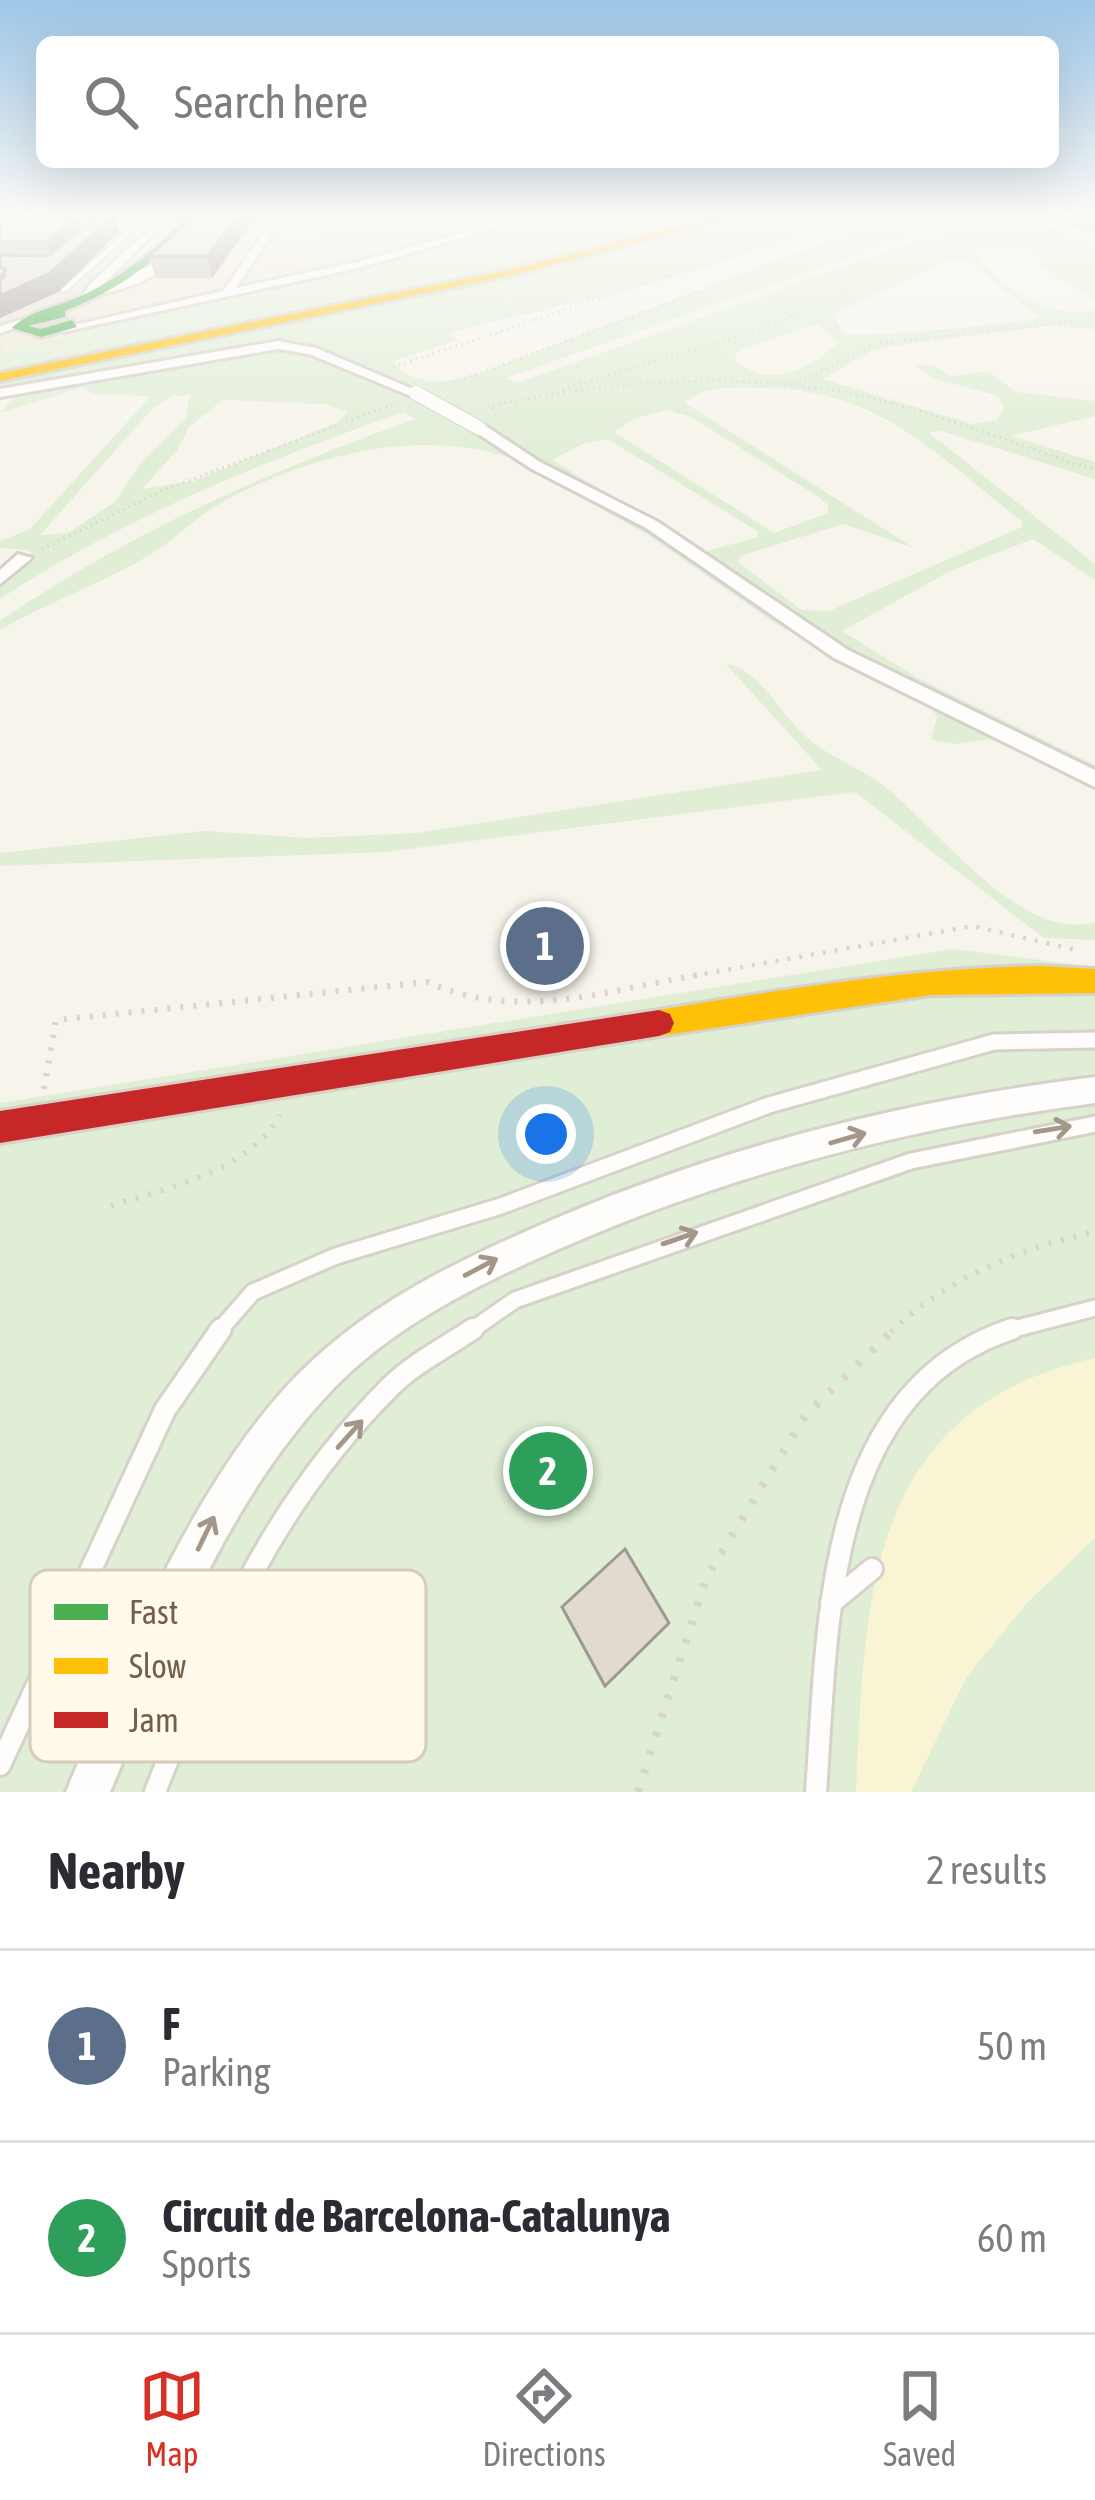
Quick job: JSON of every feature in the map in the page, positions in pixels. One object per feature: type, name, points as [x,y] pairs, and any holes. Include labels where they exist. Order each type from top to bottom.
[{"type":"main road","points":[[36,335],[90,299]]},
{"type":"main road","points":[[36,335],[276,299]]},
{"type":"main road","points":[[36,335],[313,299]]},
{"type":"main road","points":[[0,1126],[920,982],[1034,976],[1095,981]]},
{"type":"street","points":[[36,335],[102,299]]},
{"type":"street","points":[[36,335],[198,299]]},
{"type":"street","points":[[36,335],[237,350],[298,348],[374,373],[652,525],[841,655],[1095,779]]},
{"type":"street","points":[[0,556],[24,558]]},
{"type":"street","points":[[0,579],[24,558]]},
{"type":"street","points":[[189,1570],[219,1505],[324,1372],[373,1330],[508,1252],[712,1178],[891,1126],[1027,1095],[1095,1090]]},
{"type":"street","points":[[88,1792],[102,1762]]},
{"type":"lane","points":[[36,335],[57,299]]},
{"type":"lane","points":[[36,335],[69,299]]},
{"type":"lane","points":[[91,1570],[165,1410],[209,1342],[253,1292],[336,1256],[501,1206],[769,1105],[994,1042],[1095,1040]]},
{"type":"lane","points":[[254,1570],[294,1496],[393,1384],[515,1300],[646,1250],[911,1161],[1054,1128],[1095,1124]]},
{"type":"lane","points":[[816,1792],[830,1604],[850,1510],[886,1432],[925,1378],[973,1344],[1095,1309]]},
{"type":"lane","points":[[830,1604],[872,1568]]},
{"type":"lane","points":[[0,1765],[30,1700]]},
{"type":"lane","points":[[155,1792],[167,1762]]},
{"type":"path","points":[[374,373],[598,299]]},
{"type":"path","points":[[436,390],[599,332],[672,299]]},
{"type":"path","points":[[500,441],[499,421],[490,406],[600,382],[832,299]]},
{"type":"path","points":[[794,385],[874,344],[1095,319]]},
{"type":"path","points":[[551,393],[731,382],[794,385],[853,394],[1095,470]]},
{"type":"path","points":[[24,558],[160,490],[194,483],[366,411],[399,403]]},
{"type":"path","points":[[43,1097],[56,1020],[428,982],[452,993],[520,1006],[973,926],[1088,953]]},
{"type":"path","points":[[111,1206],[200,1177],[244,1154],[276,1127],[283,1106]]},
{"type":"path","points":[[638,1792],[706,1578],[805,1416],[919,1304],[1037,1244],[1095,1232]]},
{"type":"shaded area","points":[[0,299],[77,299],[67,306],[0,325]]},
{"type":"shaded area","points":[[77,299],[233,299],[0,351],[0,325],[67,306]]},
{"type":"green space","points":[[212,299],[594,299],[469,327],[448,334],[458,340],[393,361],[412,377],[435,381],[484,372],[676,299],[732,299],[506,378],[517,383],[755,299],[866,299],[835,316],[844,333],[855,335],[1039,318],[1015,299],[1061,311],[1095,310],[1095,329],[1048,326],[893,346],[872,351],[823,379],[973,424],[997,420],[1004,408],[998,396],[932,378],[916,365],[933,365],[951,376],[988,371],[1016,392],[1095,401],[1095,416],[1012,436],[1095,462],[1095,479],[942,431],[928,432],[1095,564],[1095,580],[1033,539],[950,571],[842,631],[916,677],[1095,765],[1095,786],[991,739],[955,744],[931,740],[937,717],[932,708],[776,624],[648,535],[508,457],[473,448],[399,446],[361,451],[289,472],[213,508],[130,566],[0,630],[0,621],[149,532],[306,460],[415,419],[404,412],[196,493],[96,542],[0,599],[0,585],[37,559],[28,550],[0,548],[0,541],[30,529],[151,396],[91,394],[83,387],[0,413],[19,393],[0,396],[0,351],[75,335],[89,325]],"holes":[[[818,324],[838,342],[815,361],[773,375],[746,368],[734,358],[740,350]],[[719,389],[788,389],[824,395],[886,420],[941,456],[1022,521],[1022,527],[829,611],[802,610],[738,562],[740,556],[843,524],[914,548],[685,403]],[[190,395],[186,417],[141,463],[115,502],[68,533],[40,535],[153,408],[172,396]],[[223,400],[324,404],[347,412],[338,422],[194,481],[142,489],[178,449],[189,427]],[[667,410],[691,417],[817,496],[828,505],[828,513],[774,533],[614,432],[634,419]],[[608,439],[757,531],[758,537],[704,552],[552,460],[582,444]]]},
{"type":"green space","points":[[726,664],[758,682],[810,740],[885,787],[1010,900],[1038,916],[1067,924],[1095,922],[1095,940],[1044,938],[855,792],[385,852],[0,866],[0,853],[205,831],[308,838],[417,833],[822,770]]},
{"type":"green space","points":[[953,949],[1095,967],[1095,1792],[0,1792],[0,1103]]},
{"type":"sand","points":[[1095,1358],[1095,1538],[1026,1604],[966,1678],[911,1792],[856,1792],[865,1649],[875,1582],[893,1521],[921,1466],[962,1420],[1019,1383]]},
{"type":"building","points":[[625,1549],[669,1623],[605,1686],[562,1607]]},
{"type":"traffic: fast","points":[[43,315],[84,299]]},
{"type":"traffic: fast","points":[[61,314],[30,318],[18,328],[41,333],[72,324]]},
{"type":"traffic: slow","points":[[0,377],[384,299]]},
{"type":"traffic: slow","points":[[659,1023],[931,983],[1040,978],[1095,981]]},
{"type":"traffic: jam","points":[[0,1127],[659,1023]]},
{"type":"place","name":"F","points":[[545,946]]},
{"type":"place","name":"Circuit de Barcelona-Catalunya","points":[[548,1471]]}]
